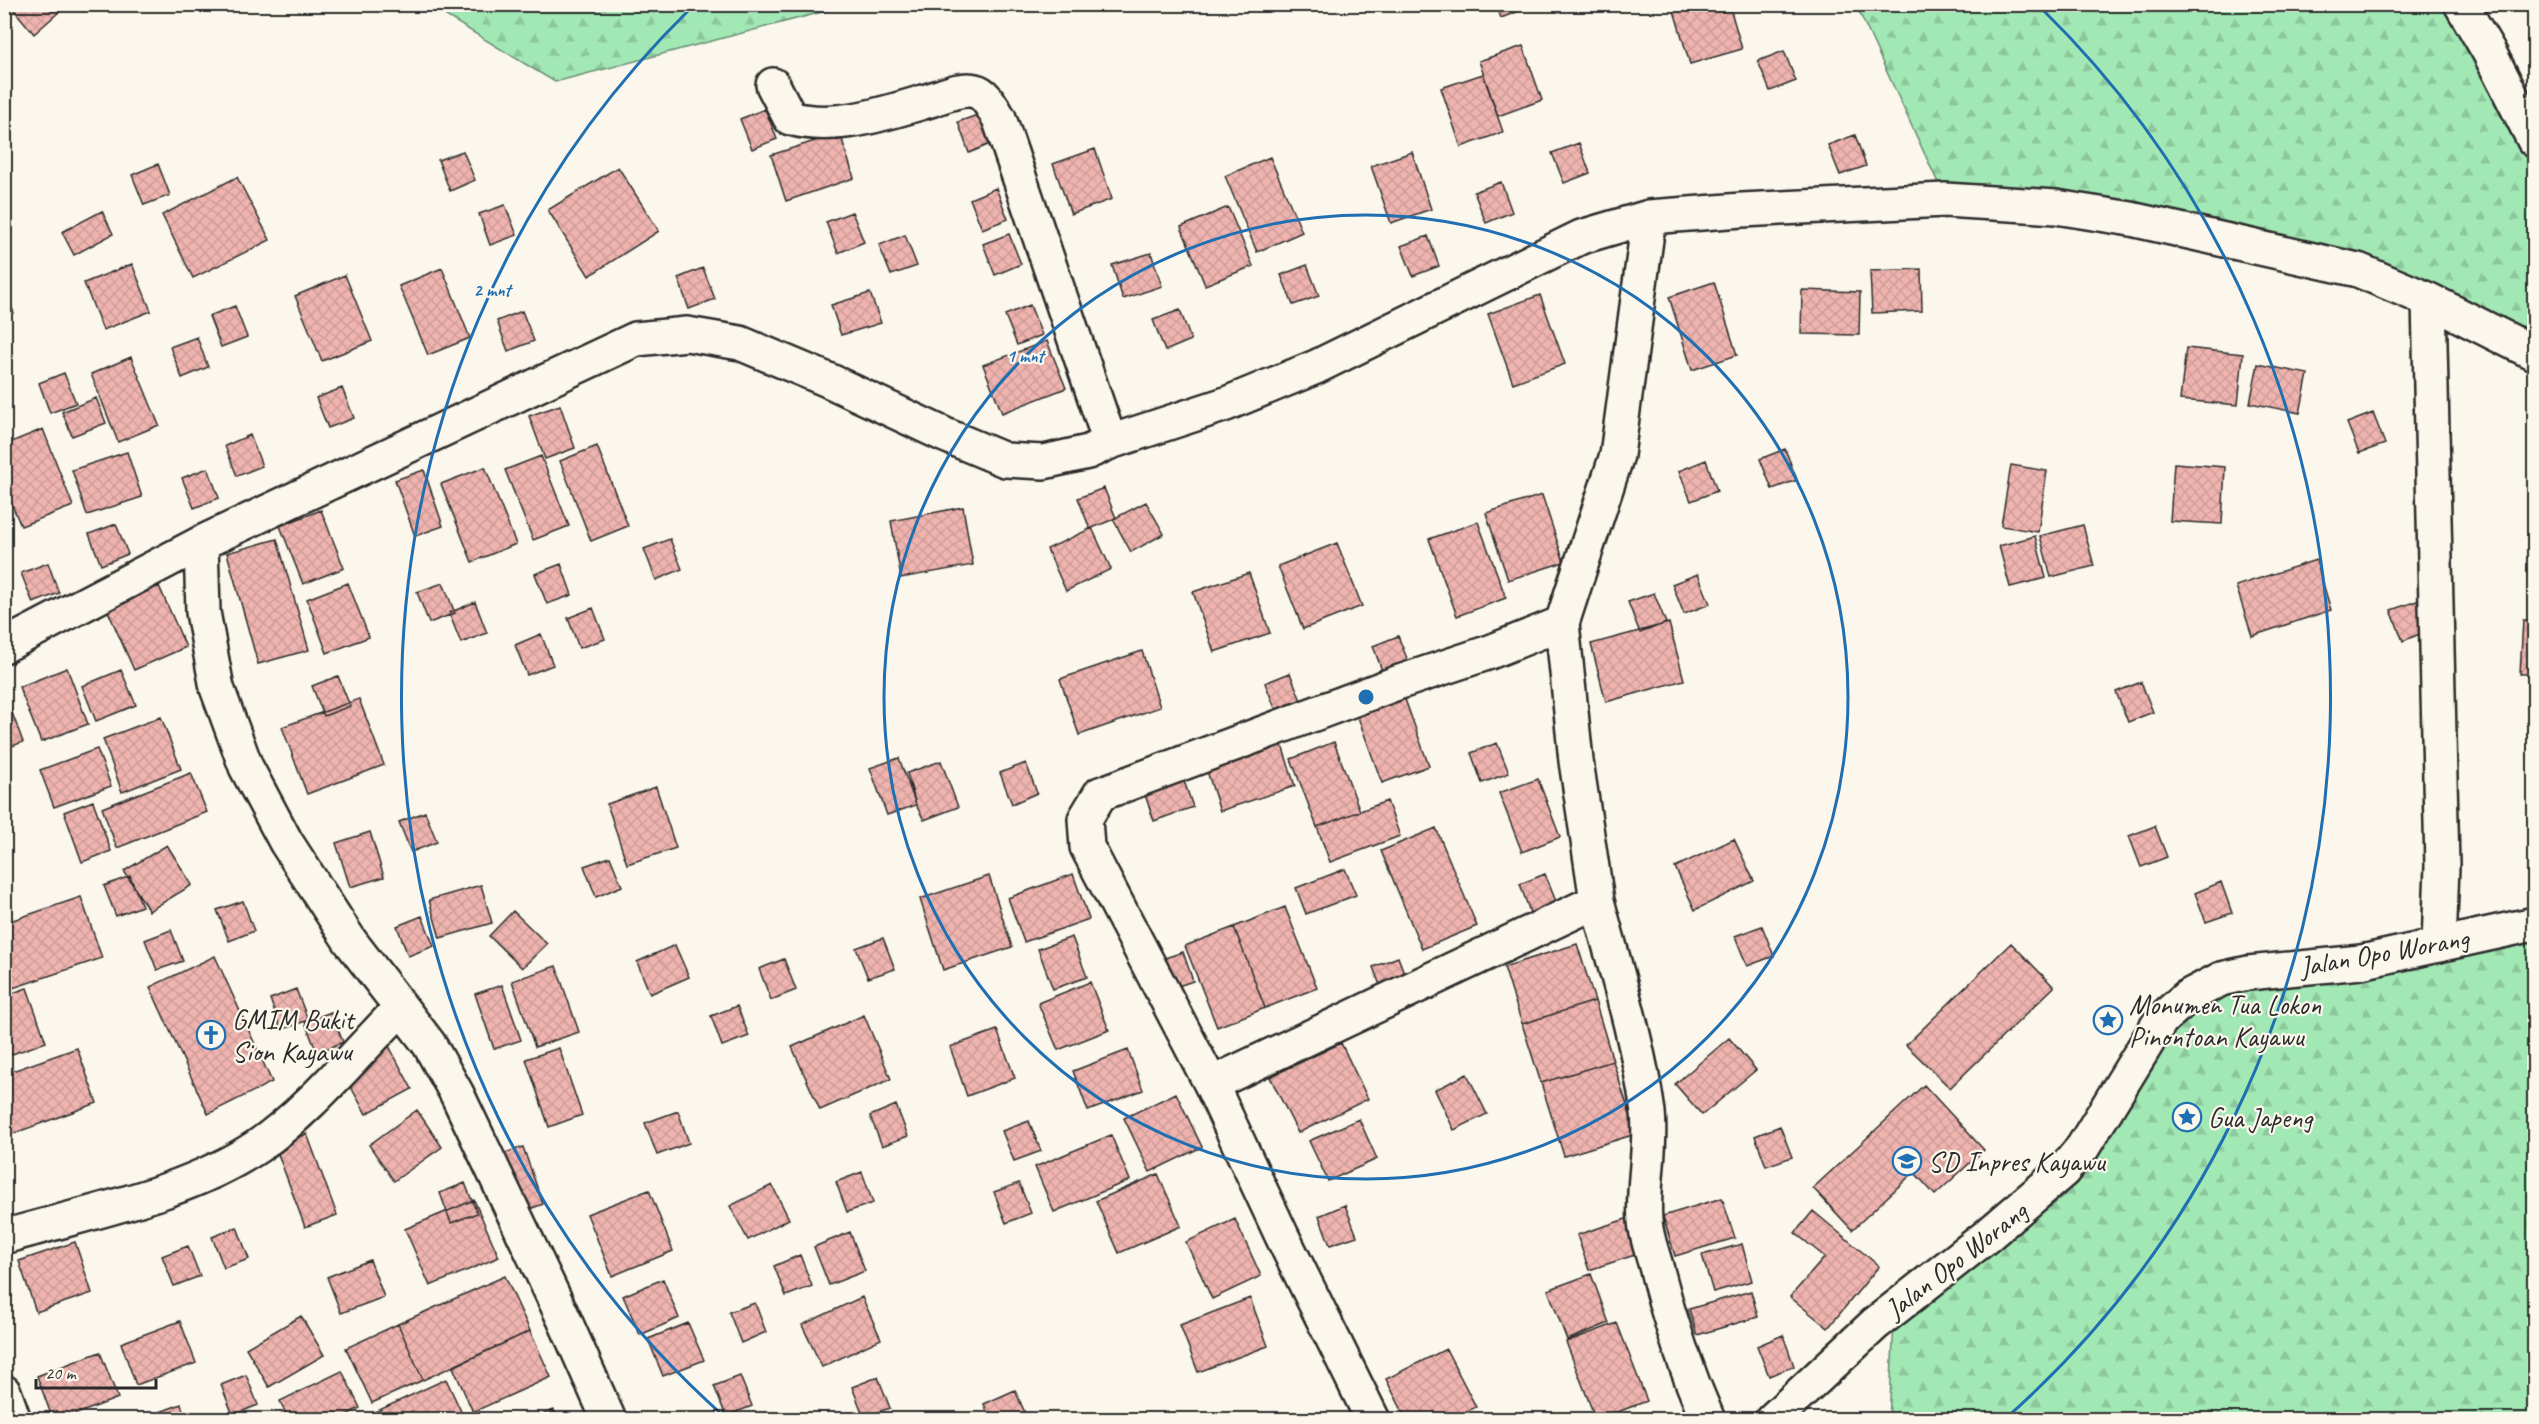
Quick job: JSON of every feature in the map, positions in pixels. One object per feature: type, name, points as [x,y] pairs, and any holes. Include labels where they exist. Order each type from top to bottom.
[{"type":"street","points":[[2461,4],[2535,140]]},
{"type":"street","points":[[773,85],[790,118],[806,123],[842,123],[968,89],[978,91],[999,118],[1110,442]]},
{"type":"street","points":[[4,646],[201,543],[636,339],[687,334],[740,343],[1005,460],[1044,462],[1088,453],[1110,442],[1226,405],[1316,367],[1581,237],[1649,217],[1946,200],[2056,207],[2131,219],[2358,270],[2429,300],[2535,353]]},
{"type":"street","points":[[1649,217],[1617,455],[1562,623],[1576,761],[1597,901],[1637,1052],[1648,1114],[1649,1150],[1645,1181],[1645,1223],[1669,1320],[1685,1369],[1708,1419]]},
{"type":"street","points":[[2429,300],[2442,844],[2439,945]]},
{"type":"street","points":[[201,543],[203,612],[217,688],[246,767],[286,842],[350,941],[429,1044],[457,1094],[609,1419]]},
{"type":"street","points":[[1373,1419],[1282,1236],[1211,1084],[1087,847],[1085,819],[1100,794],[1397,683],[1490,652],[1562,623]]},
{"type":"street","points":[[1211,1084],[1597,901]]},
{"type":"street","name":"Jalan Opo Worang","points":[[1772,1419],[1875,1324],[1987,1236],[2063,1171],[2083,1147],[2161,1020],[2187,997],[2221,979],[2248,973],[2361,962],[2535,924]]},
{"type":"street","points":[[4,1237],[164,1190],[231,1162],[259,1145],[294,1115],[400,1009]]},
{"type":"street","points":[[4,1392],[14,1419]]},
{"type":"green space","points":[[428,5],[849,5],[555,82]]},
{"type":"green space","points":[[1856,5],[2476,5],[2534,115],[2534,339],[2483,314],[1940,187]]},
{"type":"green space","points":[[2534,929],[2534,1419],[1889,1420],[1894,1322],[2063,1197],[2171,1020],[2251,981]]},
{"type":"building","points":[[9,4],[68,4],[34,34]]},
{"type":"building","points":[[1496,4],[1526,4],[1527,8],[1501,18]]},
{"type":"building","points":[[1672,4],[1729,4],[1742,49],[1690,64]]},
{"type":"building","points":[[1523,46],[1542,100],[1498,116],[1479,61]]},
{"type":"building","points":[[1784,51],[1796,81],[1770,91],[1758,61]]},
{"type":"building","points":[[1483,74],[1503,132],[1461,147],[1441,88]]},
{"type":"building","points":[[765,109],[777,139],[752,149],[740,119]]},
{"type":"building","points":[[983,113],[995,142],[969,153],[958,122]]},
{"type":"building","points":[[840,133],[854,178],[786,201],[771,155]]},
{"type":"building","points":[[1855,135],[1866,166],[1840,175],[1828,145]]},
{"type":"building","points":[[1579,143],[1590,173],[1564,183],[1552,153]]},
{"type":"building","points":[[1095,149],[1112,199],[1071,214],[1053,164]]},
{"type":"building","points":[[463,151],[475,180],[450,191],[438,160]]},
{"type":"building","points":[[1412,152],[1431,209],[1391,223],[1371,166]]},
{"type":"building","points":[[1270,157],[1302,232],[1257,252],[1225,176]]},
{"type":"building","points":[[158,164],[170,195],[144,205],[132,175]]},
{"type":"building","points":[[618,167],[659,231],[589,276],[548,210]]},
{"type":"building","points":[[237,177],[270,240],[193,278],[162,215]]},
{"type":"building","points":[[1501,182],[1512,212],[1486,223],[1474,192]]},
{"type":"building","points":[[996,188],[1008,219],[982,229],[970,199]]},
{"type":"building","points":[[505,205],[517,235],[490,245],[479,214]]},
{"type":"building","points":[[1228,207],[1253,266],[1205,285],[1181,227]]},
{"type":"building","points":[[102,211],[113,234],[74,255],[62,232]]},
{"type":"building","points":[[852,212],[864,242],[838,253],[826,222]]},
{"type":"building","points":[[1009,234],[1021,264],[995,275],[983,244]]},
{"type":"building","points":[[905,235],[917,266],[891,275],[879,245]]},
{"type":"building","points":[[1428,236],[1439,266],[1413,276],[1401,246]]},
{"type":"building","points":[[1151,253],[1162,286],[1123,299],[1112,265]]},
{"type":"building","points":[[132,264],[151,311],[103,330],[84,283]]},
{"type":"building","points":[[1307,265],[1319,296],[1293,305],[1281,275]]},
{"type":"building","points":[[442,268],[470,338],[428,355],[399,286]]},
{"type":"building","points":[[703,268],[715,299],[689,309],[678,278]]},
{"type":"building","points":[[1921,269],[1922,311],[1872,313],[1870,271]]},
{"type":"building","points":[[345,275],[372,341],[322,361],[295,296]]},
{"type":"building","points":[[1714,282],[1737,355],[1692,370],[1669,297]]},
{"type":"building","points":[[4,289],[14,313],[4,316]]},
{"type":"building","points":[[1802,290],[1860,292],[1859,335],[1801,334]]},
{"type":"building","points":[[870,293],[881,323],[841,335],[831,305]]},
{"type":"building","points":[[1540,295],[1565,364],[1513,383],[1488,314]]},
{"type":"building","points":[[1030,305],[1042,335],[1017,345],[1005,315]]},
{"type":"building","points":[[235,306],[247,337],[221,347],[209,316]]},
{"type":"building","points":[[1180,310],[1191,340],[1165,351],[1153,320]]},
{"type":"building","points":[[522,311],[534,341],[508,351],[497,321]]},
{"type":"building","points":[[197,337],[208,367],[182,378],[170,347]]},
{"type":"building","points":[[1047,341],[1066,388],[1002,413],[983,365]]},
{"type":"building","points":[[2186,348],[2243,354],[2238,405],[2180,400]]},
{"type":"building","points":[[131,357],[159,425],[118,442],[91,374]]},
{"type":"building","points":[[2258,364],[2308,374],[2300,413],[2250,403]]},
{"type":"building","points":[[64,373],[76,403],[50,413],[39,383]]},
{"type":"building","points":[[342,388],[354,418],[328,428],[316,398]]},
{"type":"building","points":[[96,398],[106,423],[72,436],[62,412]]},
{"type":"building","points":[[560,405],[575,448],[545,459],[529,416]]},
{"type":"building","points":[[2373,413],[2385,444],[2359,453],[2347,423]]},
{"type":"building","points":[[43,429],[73,506],[21,526],[4,486],[4,445]]},
{"type":"building","points":[[250,435],[262,466],[237,476],[225,446]]},
{"type":"building","points":[[597,446],[628,526],[591,541],[560,461]]},
{"type":"building","points":[[1785,449],[1797,480],[1772,489],[1760,459]]},
{"type":"building","points":[[127,452],[142,497],[87,515],[72,470]]},
{"type":"building","points":[[541,456],[569,526],[533,540],[505,470]]},
{"type":"building","points":[[1706,460],[1717,491],[1691,501],[1679,471]]},
{"type":"building","points":[[2174,463],[2225,467],[2222,524],[2170,521]]},
{"type":"building","points":[[2011,465],[2047,471],[2038,532],[2001,526]]},
{"type":"building","points":[[485,467],[516,544],[472,562],[441,484]]},
{"type":"building","points":[[208,468],[219,498],[194,508],[182,478]]},
{"type":"building","points":[[424,470],[443,526],[415,536],[395,480]]},
{"type":"building","points":[[1104,488],[1116,518],[1090,529],[1078,498]]},
{"type":"building","points":[[1542,495],[1564,562],[1508,580],[1486,513]]},
{"type":"building","points":[[1146,502],[1164,534],[1131,552],[1113,519]]},
{"type":"building","points":[[963,507],[973,565],[901,578],[891,521]]},
{"type":"building","points":[[321,510],[344,568],[303,584],[280,526]]},
{"type":"building","points":[[1478,522],[1506,598],[1457,616],[1429,539]]},
{"type":"building","points":[[116,524],[128,554],[101,565],[89,534]]},
{"type":"building","points":[[2083,525],[2094,566],[2051,577],[2040,536]]},
{"type":"building","points":[[1092,528],[1111,569],[1066,591],[1047,549]]},
{"type":"building","points":[[2035,536],[2046,578],[2010,587],[1999,546]]},
{"type":"building","points":[[277,539],[309,650],[258,664],[227,553]]},
{"type":"building","points":[[670,539],[682,569],[656,580],[644,549]]},
{"type":"building","points":[[1337,543],[1362,606],[1303,629],[1278,566]]},
{"type":"building","points":[[2316,560],[2331,610],[2252,636],[2236,586]]},
{"type":"building","points":[[48,563],[59,593],[33,603],[21,573]]},
{"type":"building","points":[[561,564],[572,595],[547,604],[535,574]]},
{"type":"building","points":[[1249,573],[1270,633],[1214,652],[1193,592]]},
{"type":"building","points":[[1698,574],[1710,604],[1684,614],[1672,584]]},
{"type":"building","points":[[348,583],[369,637],[327,653],[307,599]]},
{"type":"building","points":[[443,583],[455,613],[429,623],[417,592]]},
{"type":"building","points":[[159,586],[186,647],[134,670],[107,609]]},
{"type":"building","points":[[1654,593],[1666,623],[1640,633],[1628,602]]},
{"type":"building","points":[[2417,601],[2429,630],[2403,641],[2391,610]]},
{"type":"building","points":[[475,602],[487,633],[461,643],[449,613]]},
{"type":"building","points":[[593,608],[605,639],[579,648],[568,618]]},
{"type":"building","points":[[2523,620],[2534,620],[2534,674],[2520,674]]},
{"type":"building","points":[[1669,623],[1684,680],[1606,702],[1591,644]]},
{"type":"building","points":[[541,634],[553,665],[527,675],[515,645]]},
{"type":"building","points":[[1398,636],[1410,666],[1384,676],[1373,646]]},
{"type":"building","points":[[1142,651],[1160,707],[1079,735],[1060,679]]},
{"type":"building","points":[[67,668],[88,724],[41,742],[19,687]]},
{"type":"building","points":[[121,670],[136,705],[96,721],[82,686]]},
{"type":"building","points":[[1290,673],[1302,703],[1277,713],[1265,683]]},
{"type":"building","points":[[338,676],[350,706],[324,716],[312,686]]},
{"type":"building","points":[[2141,682],[2153,712],[2128,722],[2116,692]]},
{"type":"building","points":[[1402,691],[1429,766],[1382,783],[1355,709]]},
{"type":"building","points":[[359,699],[384,765],[307,794],[282,727]]},
{"type":"building","points":[[8,702],[23,742],[4,749],[4,704]]},
{"type":"building","points":[[161,717],[181,769],[122,792],[103,739]]},
{"type":"building","points":[[1281,742],[1295,786],[1220,811],[1206,768]]},
{"type":"building","points":[[1334,742],[1360,811],[1317,827],[1291,759]]},
{"type":"building","points":[[1497,743],[1509,773],[1482,783],[1471,753]]},
{"type":"building","points":[[97,749],[111,786],[54,807],[40,770]]},
{"type":"building","points":[[899,758],[916,805],[887,815],[870,768]]},
{"type":"building","points":[[941,761],[958,807],[924,820],[916,805],[907,773]]},
{"type":"building","points":[[1026,763],[1037,793],[1012,804],[1000,773]]},
{"type":"building","points":[[191,773],[207,812],[117,848],[102,808]]},
{"type":"building","points":[[1182,775],[1193,807],[1154,821],[1143,789]]},
{"type":"building","points":[[1538,779],[1560,837],[1522,852],[1499,793]]},
{"type":"building","points":[[656,787],[676,848],[627,864],[607,804]]},
{"type":"building","points":[[93,801],[111,851],[82,862],[64,812]]},
{"type":"building","points":[[1387,801],[1400,836],[1330,862],[1317,827]]},
{"type":"building","points":[[425,812],[437,842],[411,852],[399,822]]},
{"type":"building","points":[[2155,826],[2167,857],[2141,867],[2129,836]]},
{"type":"building","points":[[1436,828],[1477,926],[1422,949],[1381,851]]},
{"type":"building","points":[[370,832],[384,877],[350,887],[336,843]]},
{"type":"building","points":[[1734,839],[1754,881],[1695,910],[1675,867]]},
{"type":"building","points":[[167,845],[192,885],[149,911],[124,871]]},
{"type":"building","points":[[610,857],[622,886],[596,897],[584,866]]},
{"type":"building","points":[[1345,869],[1356,895],[1306,914],[1296,888]]},
{"type":"building","points":[[1073,874],[1089,919],[1024,942],[1008,898]]},
{"type":"building","points":[[1545,874],[1557,904],[1531,915],[1520,884]]},
{"type":"building","points":[[130,876],[142,906],[116,916],[104,886]]},
{"type":"building","points":[[989,876],[1012,947],[943,970],[920,899]]},
{"type":"building","points":[[2221,882],[2232,913],[2206,922],[2195,893]]},
{"type":"building","points":[[481,885],[492,923],[440,938],[429,900]]},
{"type":"building","points":[[81,897],[102,958],[4,991],[4,923]]},
{"type":"building","points":[[243,901],[254,931],[229,941],[217,910]]},
{"type":"building","points":[[1285,907],[1317,988],[1265,1008],[1234,927]]},
{"type":"building","points":[[513,911],[547,944],[522,968],[489,936]]},
{"type":"building","points":[[422,916],[434,946],[408,956],[397,926]]},
{"type":"building","points":[[1762,926],[1774,956],[1747,966],[1735,936]]},
{"type":"building","points":[[1234,927],[1265,1008],[1217,1027],[1185,946]]},
{"type":"building","points":[[171,930],[183,961],[157,970],[145,940]]},
{"type":"building","points":[[1072,937],[1087,977],[1053,989],[1038,949]]},
{"type":"building","points":[[883,938],[895,969],[868,978],[856,948]]},
{"type":"building","points":[[2011,943],[2054,987],[1950,1088],[1906,1045]]},
{"type":"building","points":[[1577,944],[1595,1001],[1522,1024],[1504,967]]},
{"type":"building","points":[[675,945],[689,977],[650,994],[637,962]]},
{"type":"building","points":[[1183,952],[1193,981],[1172,988],[1162,959]]},
{"type":"building","name":"GMIM Bukit Sion Kayawu","points":[[215,956],[272,1082],[208,1114],[150,987]]},
{"type":"building","points":[[1398,957],[1410,988],[1385,998],[1373,967]]},
{"type":"building","points":[[784,959],[796,990],[771,1000],[759,969]]},
{"type":"building","points":[[556,966],[579,1032],[535,1047],[512,981]]},
{"type":"building","points":[[1090,982],[1109,1030],[1058,1050],[1038,1003]]},
{"type":"building","points":[[502,985],[521,1040],[494,1049],[475,994]]},
{"type":"building","points":[[27,988],[46,1042],[4,1057],[4,996]]},
{"type":"building","points":[[296,989],[308,1020],[281,1030],[270,999]]},
{"type":"building","points":[[1595,1001],[1613,1061],[1541,1083],[1522,1024]]},
{"type":"building","points":[[737,1006],[749,1036],[722,1046],[711,1016]]},
{"type":"building","points":[[331,1012],[343,1042],[317,1053],[305,1022]]},
{"type":"building","points":[[864,1015],[891,1079],[820,1110],[792,1047]]},
{"type":"building","points":[[997,1030],[1015,1078],[967,1096],[950,1047]]},
{"type":"building","points":[[1729,1038],[1756,1070],[1702,1115],[1675,1084]]},
{"type":"building","points":[[1341,1043],[1368,1099],[1298,1133],[1270,1077]]},
{"type":"building","points":[[389,1046],[412,1089],[366,1114],[342,1071]]},
{"type":"building","points":[[77,1048],[97,1103],[4,1137],[4,1074]]},
{"type":"building","points":[[559,1048],[582,1115],[549,1127],[526,1059]]},
{"type":"building","points":[[1128,1050],[1143,1090],[1088,1111],[1073,1071]]},
{"type":"building","points":[[1613,1061],[1636,1134],[1564,1156],[1541,1083]]},
{"type":"building","points":[[1467,1074],[1487,1114],[1454,1130],[1435,1090]]},
{"type":"building","name":"SD Inpres Kayawu","points":[[1924,1085],[1984,1150],[1935,1195],[1914,1172],[1852,1230],[1813,1188]]},
{"type":"building","points":[[1176,1093],[1202,1147],[1150,1172],[1124,1118]]},
{"type":"building","points":[[896,1105],[908,1136],[882,1146],[870,1116]]},
{"type":"building","points":[[417,1110],[442,1147],[394,1181],[369,1145]]},
{"type":"building","points":[[678,1111],[689,1143],[657,1155],[645,1123]]},
{"type":"building","points":[[1359,1119],[1377,1159],[1328,1181],[1309,1141]]},
{"type":"building","points":[[1029,1121],[1041,1151],[1014,1161],[1002,1131]]},
{"type":"building","points":[[1780,1126],[1792,1157],[1766,1166],[1755,1136]]},
{"type":"building","points":[[307,1134],[337,1215],[305,1227],[275,1146]]},
{"type":"building","points":[[1111,1135],[1130,1180],[1054,1212],[1035,1167]]},
{"type":"building","points":[[523,1147],[543,1204],[519,1213],[499,1155]]},
{"type":"building","points":[[862,1172],[873,1203],[847,1212],[836,1182]]},
{"type":"building","points":[[1158,1174],[1181,1226],[1119,1253],[1096,1201]]},
{"type":"building","points":[[465,1183],[477,1213],[451,1223],[440,1193]]},
{"type":"building","points":[[1019,1183],[1031,1213],[1006,1223],[994,1192]]},
{"type":"building","points":[[772,1185],[789,1219],[748,1240],[730,1206]]},
{"type":"building","points":[[649,1190],[673,1251],[612,1276],[587,1214]]},
{"type":"building","points":[[1722,1198],[1735,1238],[1675,1256],[1663,1216]]},
{"type":"building","points":[[474,1200],[499,1257],[430,1286],[405,1229]]},
{"type":"building","points":[[1345,1205],[1357,1236],[1330,1245],[1319,1216]]},
{"type":"building","points":[[1813,1211],[1879,1266],[1828,1328],[1790,1297],[1825,1257],[1795,1233]]},
{"type":"building","points":[[1629,1218],[1641,1253],[1589,1270],[1577,1235]]},
{"type":"building","points":[[1235,1219],[1261,1276],[1212,1299],[1186,1242]]},
{"type":"building","points":[[237,1227],[249,1259],[224,1268],[212,1237]]},
{"type":"building","points":[[850,1232],[865,1271],[829,1285],[814,1247]]},
{"type":"building","points":[[75,1242],[92,1293],[36,1312],[19,1261]]},
{"type":"building","points":[[1742,1244],[1752,1281],[1713,1292],[1702,1255]]},
{"type":"building","points":[[188,1246],[200,1276],[174,1286],[162,1256]]},
{"type":"building","points":[[800,1255],[812,1286],[786,1296],[774,1266]]},
{"type":"building","points":[[370,1260],[384,1297],[341,1313],[327,1277]]},
{"type":"building","points":[[1591,1274],[1609,1323],[1567,1340],[1548,1290]]},
{"type":"building","points":[[505,1276],[530,1331],[423,1380],[398,1324]]},
{"type":"building","points":[[663,1279],[679,1318],[640,1335],[623,1296]]},
{"type":"building","points":[[1751,1291],[1758,1317],[1697,1335],[1689,1309]]},
{"type":"building","points":[[862,1297],[881,1339],[822,1367],[802,1325]]},
{"type":"building","points":[[1250,1298],[1268,1346],[1198,1372],[1180,1325]]},
{"type":"building","points":[[755,1303],[766,1332],[741,1343],[729,1312]]},
{"type":"building","points":[[301,1316],[324,1355],[269,1387],[246,1348]]},
{"type":"building","points":[[180,1321],[196,1363],[136,1385],[121,1343]]},
{"type":"building","points":[[688,1323],[704,1360],[663,1376],[648,1339]]},
{"type":"building","points":[[1617,1323],[1647,1401],[1596,1420],[1566,1342]]},
{"type":"building","points":[[398,1324],[423,1380],[372,1403],[346,1348]]},
{"type":"building","points":[[530,1331],[551,1377],[473,1412],[453,1367]]},
{"type":"building","points":[[1783,1335],[1794,1366],[1769,1376],[1757,1346]]},
{"type":"building","points":[[1446,1349],[1476,1407],[1450,1420],[1407,1420],[1386,1379]]},
{"type":"building","points":[[100,1352],[118,1398],[61,1420],[53,1420],[37,1376]]},
{"type":"building","points":[[342,1371],[360,1408],[337,1420],[289,1420],[280,1401]]},
{"type":"building","points":[[246,1375],[258,1405],[233,1415],[221,1385]]},
{"type":"building","points":[[740,1376],[752,1406],[726,1416],[714,1386]]},
{"type":"building","points":[[878,1377],[890,1408],[864,1417],[852,1387]]},
{"type":"building","points":[[446,1379],[465,1420],[379,1420],[375,1412]]},
{"type":"building","points":[[1015,1390],[1028,1420],[990,1420],[984,1404]]},
{"type":"building","points":[[181,1404],[186,1420],[139,1420]]},
{"type":"building","points":[[554,1410],[558,1420],[528,1420]]},
{"type":"place","name":"Monumen Tua Lokon Pinontoan Kayawu","points":[[2108,1020]]},
{"type":"place","name":"GMIM Bukit Sion Kayawu","points":[[211,1035]]},
{"type":"place","name":"Gua Japeng","points":[[2187,1117]]},
{"type":"place","name":"SD Inpres Kayawu","points":[[1907,1161]]}]
